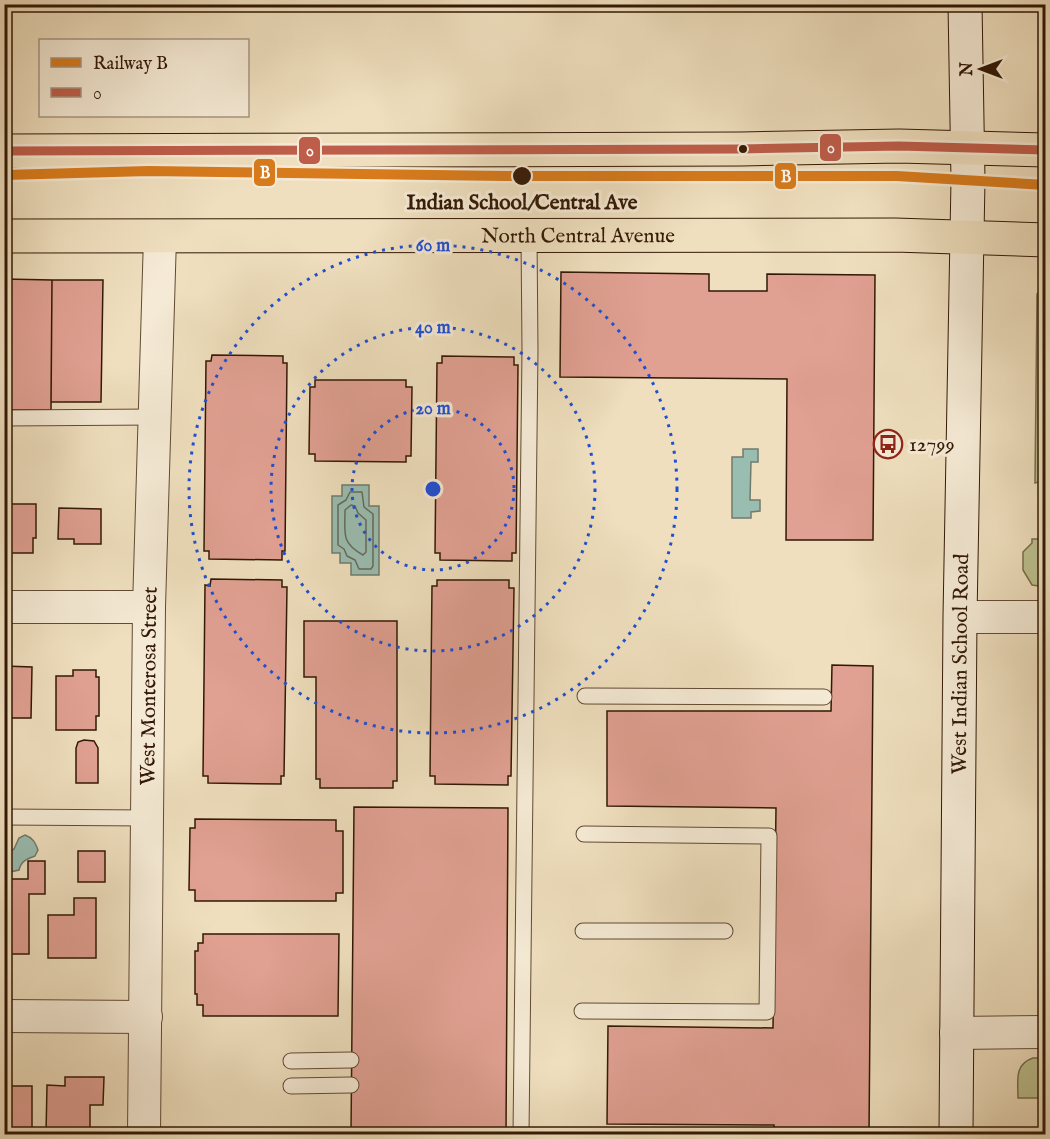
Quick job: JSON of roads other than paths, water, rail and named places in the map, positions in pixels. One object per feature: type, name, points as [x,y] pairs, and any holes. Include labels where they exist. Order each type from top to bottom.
[{"type":"main road","name":"West Indian School Road","points":[[956,1134],[960,618],[968,195],[965,4]]},
{"type":"main road","points":[[4,151],[741,150],[899,146],[1046,150]]},
{"type":"main road","name":"North Central Avenue","points":[[4,236],[895,235],[1046,240]]},
{"type":"street","name":"West Monterosa Street","points":[[144,1134],[149,607],[160,237]]},
{"type":"street","points":[[4,607],[149,607]]},
{"type":"street","points":[[960,618],[1046,617]]},
{"type":"street","points":[[4,1016],[146,1017]]},
{"type":"street","points":[[956,1033],[1046,1032]]},
{"type":"lane","points":[[521,1134],[530,350],[529,236]]},
{"type":"lane","points":[[4,418],[155,417]]},
{"type":"lane","points":[[585,696],[824,697]]},
{"type":"lane","points":[[4,818],[147,818]]},
{"type":"lane","points":[[582,1011],[767,1012],[770,836],[584,834]]},
{"type":"lane","points":[[583,931],[725,931]]},
{"type":"lane","points":[[291,1061],[351,1060]]},
{"type":"lane","points":[[291,1086],[351,1085]]},
{"type":"water","points":[[743,449],[758,449],[758,462],[751,462],[750,500],[760,500],[760,511],[751,512],[751,518],[732,518],[732,457],[743,457]]},
{"type":"water","points":[[342,485],[369,485],[369,506],[379,506],[379,575],[351,575],[351,563],[340,563],[340,553],[332,553],[332,496],[342,496]]},
{"type":"water","points":[[25,835],[36,845],[38,850],[35,856],[23,862],[19,870],[5,873],[5,854],[14,849],[19,838]]},
{"type":"rail line","name":"B","points":[[4,175],[149,171],[505,176],[897,176],[1046,185]]},
{"type":"place","name":"Indian School/Central Ave","points":[[522,176]]},
{"type":"place","name":"12799","points":[[888,444]]}]
